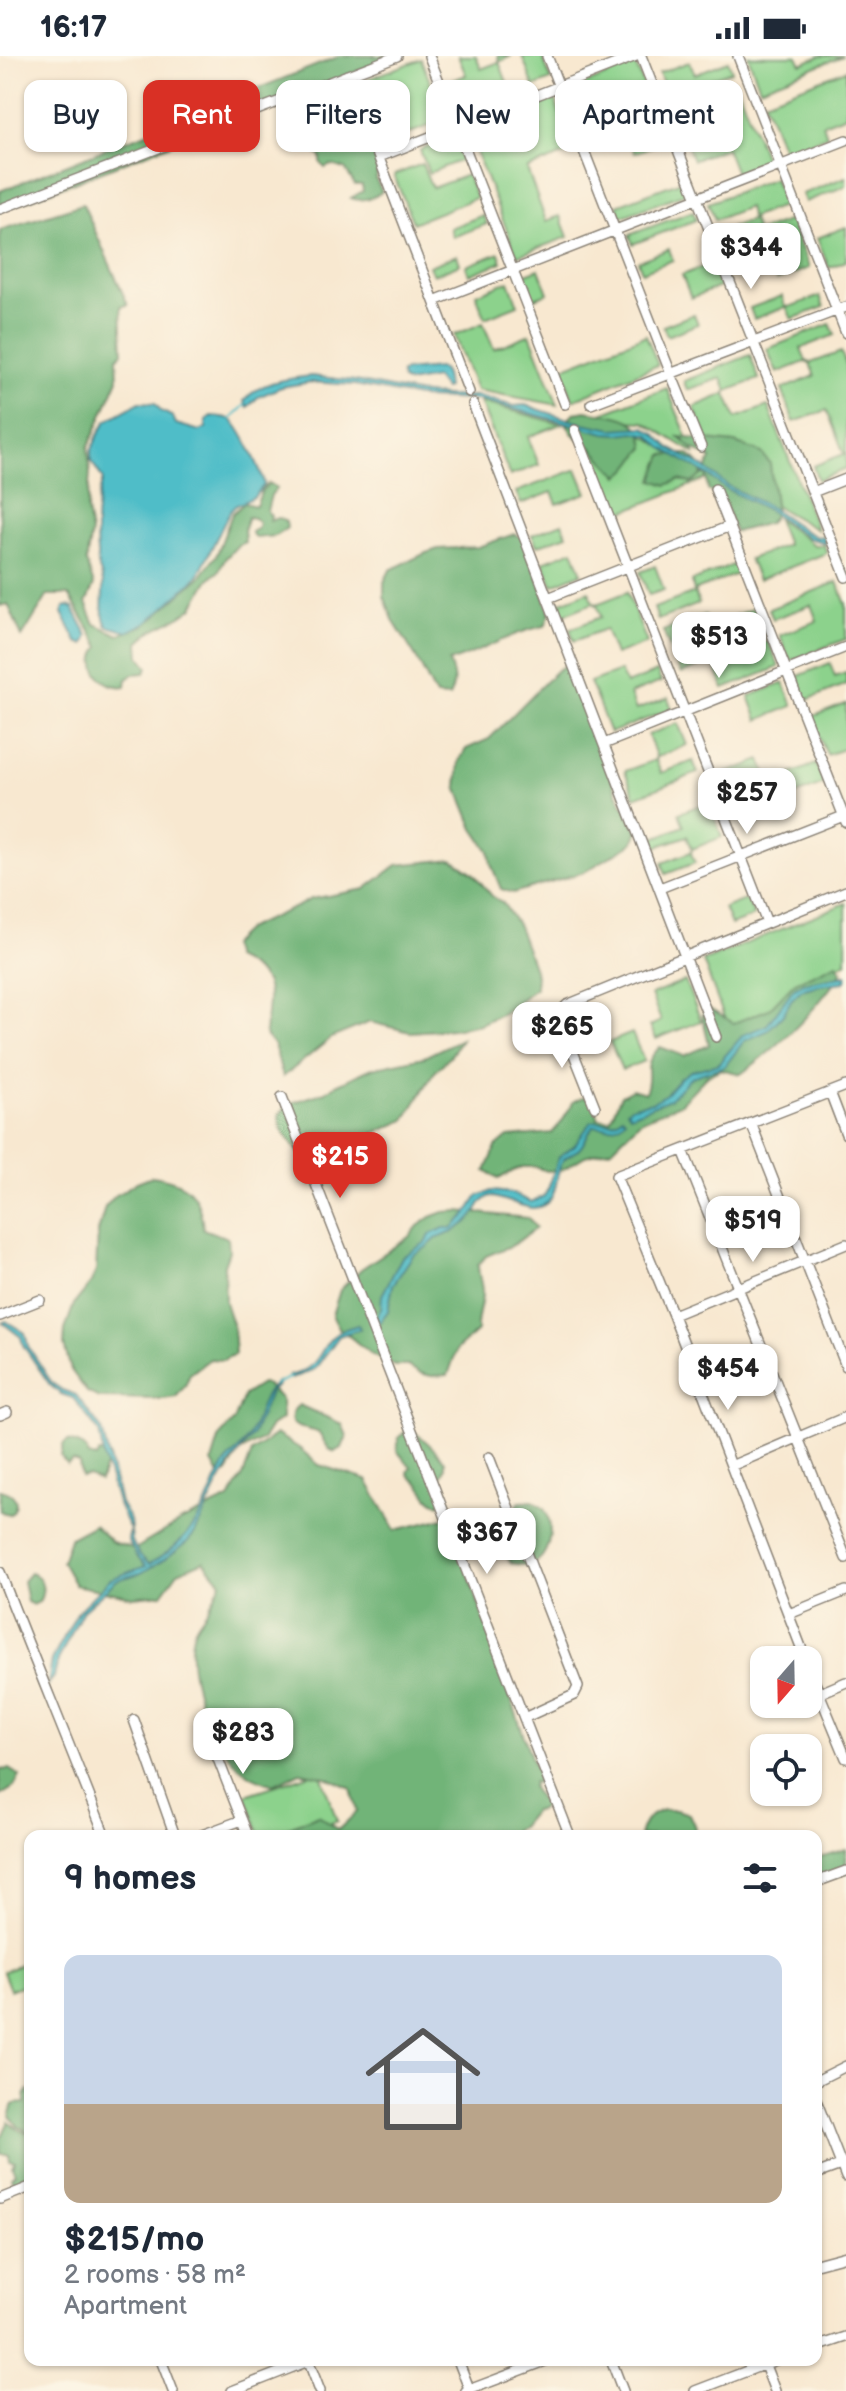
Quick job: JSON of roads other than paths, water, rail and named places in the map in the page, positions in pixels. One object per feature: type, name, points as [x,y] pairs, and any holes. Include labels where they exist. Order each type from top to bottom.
[{"type":"street","points":[[0,209],[397,56]]},
{"type":"street","points":[[429,56],[438,80]]},
{"type":"street","points":[[547,56],[556,80]]},
{"type":"street","points":[[577,80],[639,56],[846,577]]},
{"type":"street","points":[[738,56],[780,165],[842,309],[846,333]]},
{"type":"street","points":[[347,75],[469,392]]},
{"type":"street","points":[[379,157],[426,139]]},
{"type":"street","points":[[434,301],[846,140]]},
{"type":"street","points":[[466,152],[565,404]]},
{"type":"street","points":[[584,152],[701,447]]},
{"type":"street","points":[[591,404],[842,309]]},
{"type":"street","points":[[473,404],[716,1037]]},
{"type":"street","points":[[575,430],[767,923]]},
{"type":"street","points":[[813,492],[846,479]]},
{"type":"street","points":[[660,888],[845,818],[715,489]]},
{"type":"street","points":[[548,598],[730,526]]},
{"type":"street","points":[[604,744],[846,647]]},
{"type":"street","points":[[595,1107],[560,1019],[561,1011],[567,1005],[846,891]]},
{"type":"street","points":[[801,1646],[616,1176],[846,1086]]},
{"type":"street","points":[[830,1092],[846,1134]]},
{"type":"street","points":[[282,1097],[568,1830]]},
{"type":"street","points":[[751,1123],[846,1366]]},
{"type":"street","points":[[683,1150],[846,1558]]},
{"type":"street","points":[[673,1315],[846,1244]]},
{"type":"street","points":[[1,1315],[40,1300]]},
{"type":"street","points":[[731,1466],[846,1417]]},
{"type":"street","points":[[489,1457],[578,1687],[574,1695],[524,1718]]},
{"type":"street","points":[[0,1572],[103,1830]]},
{"type":"street","points":[[789,1614],[846,1591]]},
{"type":"street","points":[[822,1692],[846,1682]]},
{"type":"street","points":[[822,1703],[846,1758]]},
{"type":"street","points":[[134,1720],[173,1830]]},
{"type":"street","points":[[206,1728],[246,1830]]},
{"type":"street","points":[[215,1830],[242,1820]]},
{"type":"street","points":[[822,1880],[846,1871]]},
{"type":"street","points":[[822,2078],[846,2066]]},
{"type":"street","points":[[822,2114],[844,2164],[846,2177]]},
{"type":"street","points":[[822,2172],[844,2164]]},
{"type":"street","points":[[0,2199],[24,2189]]},
{"type":"street","points":[[822,2262],[846,2256]]},
{"type":"street","points":[[822,2345],[846,2337]]},
{"type":"street","points":[[163,2366],[173,2391]]},
{"type":"street","points":[[232,2391],[294,2366]]},
{"type":"street","points":[[311,2366],[320,2391]]},
{"type":"street","points":[[460,2366],[468,2391],[533,2366]]},
{"type":"street","points":[[613,2366],[623,2391]]},
{"type":"street","points":[[695,2391],[754,2366]]},
{"type":"street","points":[[766,2366],[775,2391]]},
{"type":"water","points":[[439,368],[444,374],[447,388],[444,389],[436,378],[408,383],[402,380],[401,373],[404,371]]},
{"type":"water","points":[[311,376],[416,393],[478,396],[514,406],[525,405],[577,422],[613,429],[644,427],[671,449],[704,467],[728,486],[772,508],[816,537],[823,536],[826,543],[808,538],[770,511],[726,489],[661,447],[649,435],[605,433],[479,400],[424,398],[355,385],[311,382],[281,387],[258,397],[248,407],[244,401],[266,385]]},
{"type":"water","points":[[140,402],[155,403],[161,411],[173,417],[176,424],[200,431],[206,428],[206,420],[211,416],[231,420],[251,450],[264,485],[254,497],[235,506],[229,513],[194,580],[148,622],[128,632],[107,626],[103,614],[103,581],[98,565],[96,533],[103,479],[91,461],[91,452],[106,421]]},
{"type":"water","points":[[68,606],[73,608],[88,636],[84,645],[77,642],[62,613]]},
{"type":"water","points":[[846,975],[844,982],[801,990],[767,1031],[744,1041],[725,1066],[691,1077],[670,1099],[630,1115],[627,1110],[653,1102],[691,1071],[718,1064],[743,1035],[767,1025],[794,988],[804,983]]},
{"type":"water","points":[[622,1116],[625,1119],[614,1127],[594,1126],[580,1148],[564,1159],[547,1203],[533,1208],[490,1196],[466,1223],[413,1255],[393,1285],[388,1311],[378,1324],[376,1317],[381,1309],[382,1295],[402,1257],[425,1243],[431,1234],[452,1228],[466,1215],[478,1196],[492,1191],[511,1193],[531,1202],[544,1196],[559,1157],[575,1145],[591,1122],[611,1122]]},
{"type":"water","points":[[6,1321],[25,1333],[28,1346],[52,1383],[76,1395],[102,1430],[120,1503],[130,1520],[132,1541],[139,1555],[149,1564],[166,1554],[194,1526],[225,1464],[250,1435],[267,1393],[277,1382],[278,1385],[270,1392],[253,1435],[229,1466],[195,1533],[164,1560],[141,1573],[117,1580],[83,1610],[58,1660],[54,1677],[48,1684],[52,1660],[78,1611],[110,1579],[146,1566],[136,1556],[128,1540],[130,1530],[117,1503],[99,1432],[73,1398],[61,1394],[50,1385],[23,1345],[21,1337],[3,1323]]},
{"type":"water","points":[[358,1325],[360,1329],[339,1336],[315,1369],[291,1379],[289,1376],[315,1362],[332,1338]]},
{"type":"waterway","points":[[230,420],[245,405]]},
{"type":"waterway","points":[[275,1384],[291,1377]]}]
